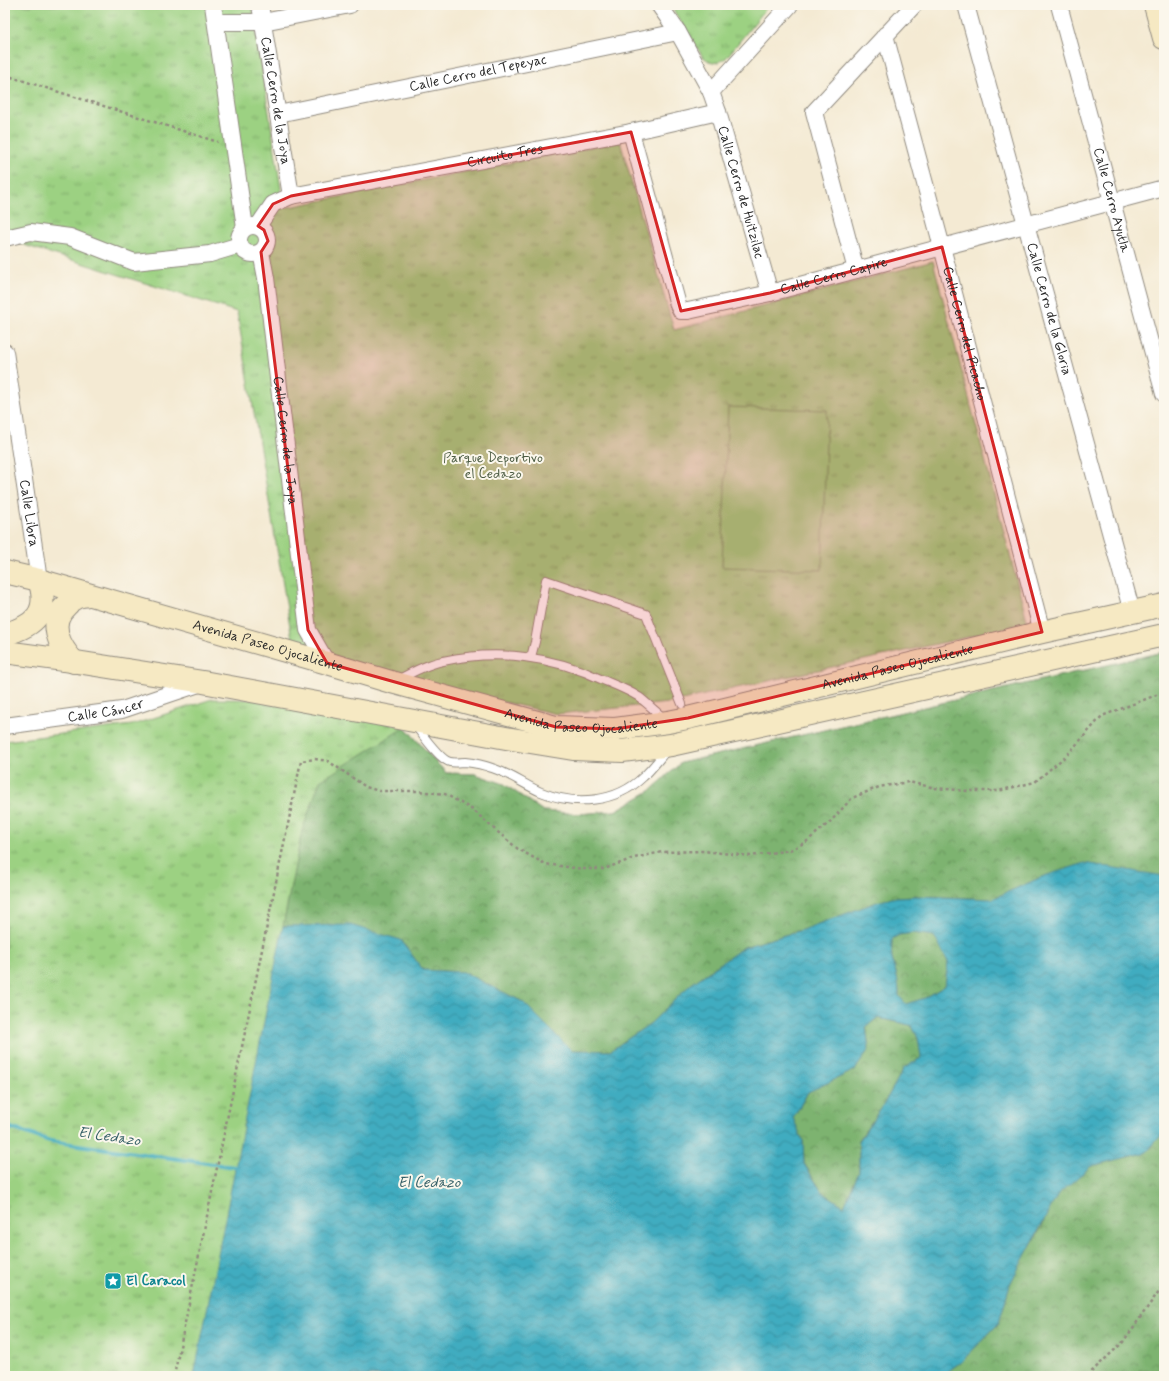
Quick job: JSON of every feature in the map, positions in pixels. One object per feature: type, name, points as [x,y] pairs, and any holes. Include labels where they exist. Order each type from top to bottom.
[{"type":"main road","points":[[1155,5],[1164,38]]},
{"type":"main road","name":"Avenida Paseo Ojocaliente","points":[[5,572],[38,580],[391,682],[556,727],[615,729],[668,722],[1042,632],[1164,605]]},
{"type":"main road","points":[[5,634],[29,625],[37,616],[43,605],[43,592],[38,580]]},
{"type":"main road","points":[[74,662],[65,652],[57,635],[56,622],[61,610],[73,599],[89,595]]},
{"type":"main road","name":"Avenida Paseo Ojocaliente","points":[[5,652],[203,682],[573,749],[622,751],[671,745],[1164,635]]},
{"type":"street","points":[[213,5],[234,147],[252,227]]},
{"type":"street","name":"Calle Cerro de la Joya","points":[[260,5],[291,196]]},
{"type":"street","points":[[216,22],[263,22],[350,5]]},
{"type":"street","name":"Calle Cerro de Huitzilac","points":[[659,5],[678,32],[711,92],[770,293]]},
{"type":"street","points":[[711,92],[790,5]]},
{"type":"street","points":[[856,270],[814,112],[914,5]]},
{"type":"street","name":"Calle Cerro de la Gloria","points":[[966,5],[1132,612]]},
{"type":"street","name":"Calle Cerro Ayutla","points":[[1059,5],[1164,394]]},
{"type":"street","name":"Calle Cerro del Tepeyac","points":[[278,114],[678,32]]},
{"type":"street","name":"Calle Cerro del Picacho","points":[[885,35],[942,247],[1042,632]]},
{"type":"street","name":"Circuito Tres","points":[[252,227],[273,204],[291,196],[631,132],[718,112]]},
{"type":"street","name":"Calle Cerro Capire","points":[[631,132],[678,305],[681,310],[688,311],[770,293],[1164,188]]},
{"type":"street","points":[[252,227],[264,230],[268,241],[262,252],[249,254],[243,250],[239,239],[241,232],[252,227]]},
{"type":"street","points":[[5,238],[30,232],[70,238],[134,262],[210,254],[240,245]]},
{"type":"street","name":"Calle Cerro de la Joya","points":[[262,252],[308,630]]},
{"type":"street","name":"Calle Libra","points":[[5,352],[38,580]]},
{"type":"street","points":[[291,653],[308,630],[327,663]]},
{"type":"street","name":"Calle Cáncer","points":[[5,726],[122,710],[203,682]]},
{"type":"lane","points":[[531,657],[546,580],[646,614],[682,704]]},
{"type":"lane","points":[[391,682],[442,661],[498,654],[531,657],[562,664],[589,673],[638,697],[668,722]]},
{"type":"lane","points":[[412,721],[434,750],[448,762],[466,762],[493,768],[542,792],[559,798],[577,801],[599,799],[611,796],[629,788],[643,777],[671,745]]},
{"type":"path","points":[[5,75],[234,147]]},
{"type":"path","points":[[174,1376],[301,761],[328,761],[366,787],[379,791],[418,791],[446,794],[473,810],[518,848],[546,864],[583,869],[604,869],[634,858],[662,852],[703,851],[751,856],[790,850],[806,842],[826,825],[852,798],[879,787],[908,782],[935,788],[968,791],[998,791],[1035,782],[1068,754],[1102,716],[1164,692]]},
{"type":"path","points":[[1087,1376],[1123,1342],[1164,1284]]},
{"type":"highlighted area","points":[[631,132],[681,311],[770,293],[942,247],[1042,632],[688,718],[615,729],[556,727],[327,663],[308,630],[261,252],[268,241],[264,230],[258,226],[273,204],[291,196]]},
{"type":"green space","name":"Parque Deportivo el Cedazo","points":[[5,5],[252,5],[284,208],[620,141],[674,330],[933,261],[1028,624],[668,703],[557,714],[427,685],[293,644],[237,312],[5,239]]},
{"type":"green space","points":[[670,5],[769,5],[726,58],[719,62],[712,63],[703,57]]},
{"type":"green space","points":[[728,407],[827,410],[822,570],[722,567]]},
{"type":"green space","points":[[1164,652],[1164,1376],[5,1376],[5,741],[132,725],[212,699],[293,700],[405,727],[446,773],[475,774],[504,784],[543,811],[579,814],[615,811],[650,791],[681,763]]},
{"type":"green space","points":[[1164,652],[1164,876],[1044,876],[992,899],[915,896],[897,897],[877,902],[802,930],[744,947],[690,985],[651,1023],[610,1051],[571,1050],[523,1002],[463,972],[423,970],[401,940],[283,926],[302,831],[320,781],[405,727],[446,773],[475,774],[504,784],[543,811],[579,814],[615,811],[650,791],[681,763]]},
{"type":"green space","points":[[913,933],[934,936],[948,962],[945,986],[925,998],[906,1004],[899,997],[898,981],[892,956],[892,939],[899,935]]},
{"type":"green space","points":[[877,1018],[912,1026],[918,1038],[922,1058],[904,1068],[885,1102],[859,1140],[859,1172],[844,1206],[822,1192],[804,1163],[803,1141],[793,1118],[808,1092],[855,1070],[869,1049],[866,1027]]},
{"type":"green space","points":[[1164,1132],[1164,1370],[1140,1370],[1140,1376],[942,1376],[963,1360],[999,1323],[1010,1284],[1025,1254],[1042,1227],[1052,1195],[1091,1166],[1147,1152]]},
{"type":"water","name":"El Cedazo","points":[[1085,863],[1164,876],[1164,1132],[1147,1152],[1091,1166],[1058,1194],[1010,1284],[999,1323],[963,1360],[942,1376],[194,1376],[283,926],[350,925],[401,940],[423,970],[463,972],[523,1002],[571,1050],[610,1051],[651,1023],[690,985],[744,947],[802,930],[877,902],[896,897],[915,896],[992,899],[1044,876]],"holes":[[[913,933],[934,936],[948,962],[945,986],[925,998],[906,1004],[899,996],[898,981],[892,957],[892,939],[899,935]],[[877,1018],[912,1026],[918,1038],[921,1058],[904,1068],[885,1102],[859,1141],[859,1172],[844,1206],[822,1192],[804,1164],[803,1141],[793,1118],[808,1092],[855,1070],[869,1049],[866,1027]]]},
{"type":"waterway","name":"El Cedazo","points":[[5,1126],[50,1141],[235,1167]]},
{"type":"place","name":"El Caracol","points":[[113,1281]]}]
